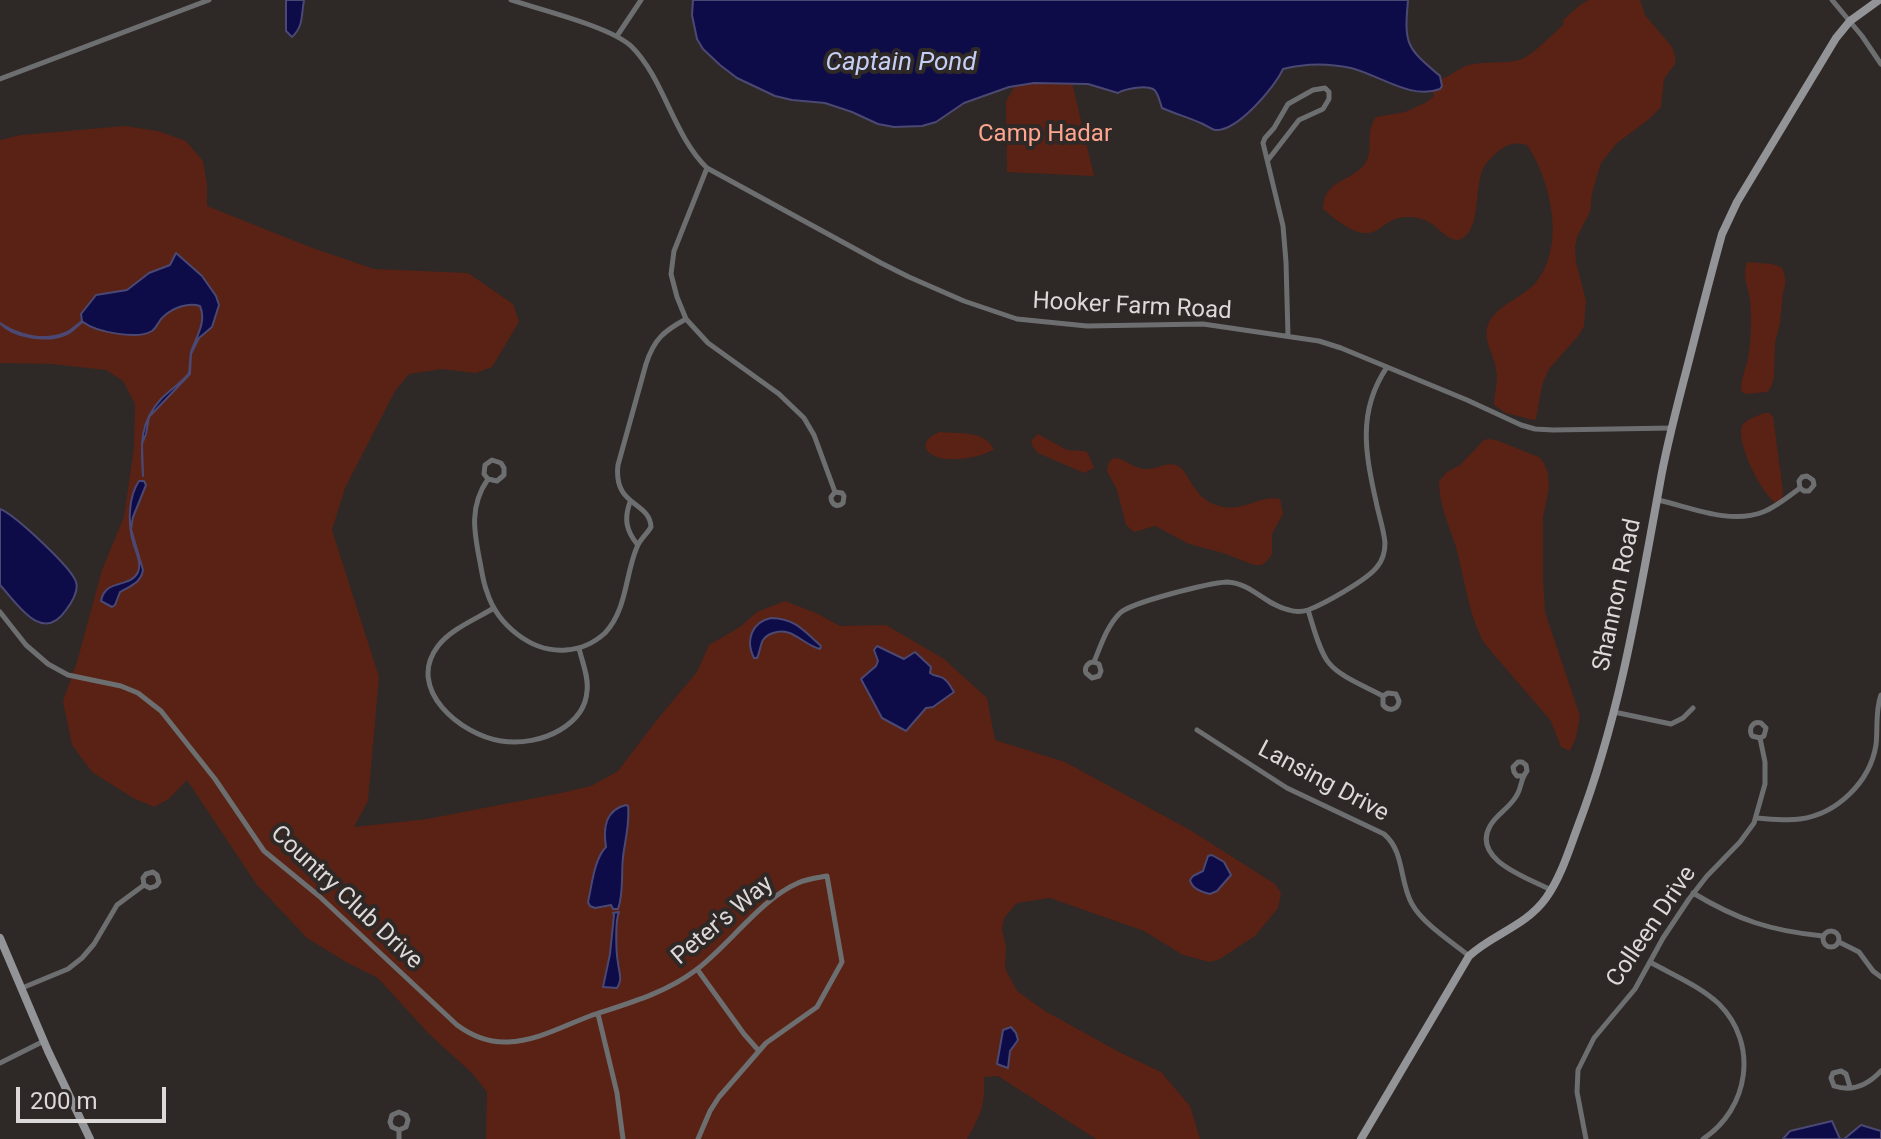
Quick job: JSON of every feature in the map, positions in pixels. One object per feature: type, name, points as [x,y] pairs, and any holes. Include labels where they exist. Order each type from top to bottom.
[{"type":"street","points":[[0,79],[209,0]]},
{"type":"street","name":"Hooker Farm Road","points":[[511,0],[586,24],[617,36],[631,46],[642,60],[684,138],[707,168],[909,277],[964,301],[1028,321],[1087,326],[1214,325],[1319,341],[1535,429],[1672,428]]},
{"type":"street","points":[[617,36],[641,0]]},
{"type":"street","points":[[1832,0],[1881,64]]},
{"type":"street","name":"Shannon Road","points":[[1361,1139],[1469,956],[1536,910],[1560,873],[1605,750],[1672,428],[1726,224],[1830,47],[1850,21],[1879,0]]},
{"type":"street","points":[[1268,160],[1299,120],[1327,104],[1329,92],[1325,88],[1293,100],[1265,138],[1264,148],[1283,226],[1288,336]]},
{"type":"street","points":[[707,168],[677,239],[672,262],[673,286],[686,319],[708,343],[797,409],[810,428],[835,492]]},
{"type":"street","points":[[488,479],[479,495],[473,523],[484,581],[494,608],[508,627],[538,646],[560,650],[579,648],[598,639],[614,621],[637,544],[649,531],[651,522],[647,513],[630,502],[620,488],[617,470],[646,364],[658,338],[686,319]]},
{"type":"street","points":[[1094,662],[1113,621],[1125,609],[1136,604],[1227,582],[1250,588],[1279,608],[1308,610],[1366,578],[1378,566],[1384,555],[1384,536],[1368,462],[1365,428],[1373,394],[1387,367]]},
{"type":"street","points":[[492,460],[501,463],[504,468],[502,477],[497,481],[488,479],[484,474],[485,465],[492,460]]},
{"type":"street","points":[[1658,500],[1716,514],[1745,516],[1764,512],[1800,488]]},
{"type":"street","points":[[630,502],[626,522],[637,544]]},
{"type":"street","points":[[494,608],[443,640],[429,665],[431,688],[443,708],[455,721],[475,733],[503,742],[521,742],[554,733],[573,720],[584,706],[588,689],[579,648]]},
{"type":"street","points":[[1308,610],[1329,664],[1383,696]]},
{"type":"street","name":"Country Club Drive","points":[[0,612],[26,645],[48,664],[68,675],[121,686],[138,693],[161,711],[215,779],[264,851],[319,896],[466,1032],[488,1040],[522,1041],[598,1014]]},
{"type":"street","points":[[1756,818],[1805,818],[1832,808],[1847,796],[1860,782],[1873,755],[1881,695]]},
{"type":"street","points":[[1613,712],[1671,724],[1693,708]]},
{"type":"street","name":"Lansing Drive","points":[[1197,730],[1287,788],[1389,838],[1416,911],[1469,956]]},
{"type":"street","name":"Colleen Drive","points":[[1586,1139],[1577,1092],[1578,1070],[1594,1038],[1635,989],[1663,938],[1693,893],[1748,833],[1763,796],[1765,762],[1760,738]]},
{"type":"street","points":[[1522,776],[1514,801],[1489,827],[1487,845],[1496,861],[1551,890]]},
{"type":"street","name":"Peter's Way","points":[[598,1014],[678,982],[728,943],[774,898],[796,884],[827,876],[842,962],[817,1007],[759,1051]]},
{"type":"street","points":[[22,988],[68,969],[82,958],[119,903],[144,885]]},
{"type":"street","points":[[1693,893],[1747,921],[1780,930],[1823,936],[1834,932],[1839,936],[1839,942],[1835,947],[1829,947],[1823,936]]},
{"type":"street","points":[[0,938],[90,1139]]},
{"type":"street","points":[[1839,942],[1859,952],[1881,977]]},
{"type":"street","points":[[1650,962],[1716,1001],[1730,1019],[1740,1041],[1744,1063],[1739,1097],[1727,1118],[1703,1139]]},
{"type":"street","points":[[697,969],[759,1051],[714,1104],[698,1139]]},
{"type":"street","points":[[598,1014],[623,1139]]},
{"type":"street","points":[[0,1063],[44,1041]]},
{"type":"street","points":[[1850,1087],[1866,1084],[1881,1071]]},
{"type":"street","points":[[399,1130],[399,1139]]},
{"type":"green space","points":[[1589,0],[1640,0],[1645,15],[1672,47],[1675,64],[1664,79],[1661,107],[1617,143],[1601,163],[1590,212],[1575,247],[1586,301],[1584,326],[1549,369],[1534,420],[1506,413],[1494,405],[1497,374],[1486,334],[1494,315],[1534,285],[1547,263],[1551,246],[1553,229],[1548,192],[1527,145],[1517,143],[1505,146],[1485,165],[1472,225],[1469,233],[1458,240],[1427,221],[1411,217],[1396,219],[1370,233],[1356,231],[1323,209],[1324,199],[1332,187],[1364,165],[1369,154],[1372,123],[1376,117],[1405,112],[1427,102],[1434,96],[1433,92],[1440,89],[1441,79],[1465,66],[1525,57]]},
{"type":"green space","name":"Camp Hadar","points":[[1071,78],[1094,176],[1007,172],[1006,101],[1019,80]]},
{"type":"green space","points":[[125,126],[158,131],[186,141],[203,161],[207,206],[374,269],[468,273],[513,304],[519,322],[492,367],[476,373],[442,369],[409,374],[395,391],[345,488],[332,530],[379,677],[368,801],[354,827],[427,819],[591,786],[618,771],[697,672],[709,645],[740,627],[757,612],[785,601],[840,626],[886,625],[944,659],[987,698],[995,740],[1065,762],[1190,830],[1275,884],[1281,893],[1278,908],[1255,936],[1220,959],[1210,962],[1183,955],[1144,931],[1050,898],[1017,903],[1004,918],[1005,968],[1017,991],[1045,1011],[1161,1072],[1190,1106],[1200,1139],[1096,1139],[998,1076],[984,1077],[981,1110],[967,1139],[486,1139],[487,1092],[472,1073],[429,1034],[378,978],[307,938],[257,885],[187,780],[169,799],[154,807],[133,798],[92,772],[72,745],[63,701],[102,570],[124,517],[134,448],[135,404],[123,381],[106,370],[52,364],[0,363],[0,140],[21,135]]},
{"type":"green space","points":[[1747,262],[1781,267],[1785,282],[1771,387],[1767,392],[1746,394],[1741,391],[1751,330],[1745,276]]},
{"type":"green space","points":[[1764,413],[1773,416],[1783,491],[1778,504],[1758,481],[1746,456],[1741,433],[1744,424]]},
{"type":"green space","points":[[940,432],[978,436],[994,449],[966,458],[937,457],[927,451],[926,444]]},
{"type":"green space","points":[[1038,434],[1067,450],[1088,453],[1094,468],[1084,473],[1038,453],[1031,441]]},
{"type":"green space","points":[[1488,439],[1539,457],[1548,473],[1549,488],[1543,518],[1545,612],[1580,716],[1570,751],[1561,747],[1551,721],[1484,643],[1470,608],[1443,507],[1439,481]]},
{"type":"green space","points":[[1117,458],[1142,469],[1176,465],[1185,472],[1202,497],[1219,506],[1227,508],[1265,499],[1280,499],[1283,514],[1272,534],[1272,554],[1262,565],[1254,565],[1189,544],[1155,526],[1134,532],[1126,525],[1117,490],[1107,471],[1108,464]]},
{"type":"water","points":[[286,0],[304,0],[300,24],[292,37],[286,31]]},
{"type":"water","name":"Captain Pond","points":[[693,0],[1408,0],[1407,36],[1410,44],[1440,76],[1442,86],[1429,92],[1418,91],[1351,68],[1317,64],[1292,67],[1283,69],[1264,97],[1244,116],[1224,129],[1215,130],[1162,108],[1153,89],[1135,88],[1118,93],[1088,84],[1034,83],[1009,87],[964,103],[936,122],[894,127],[878,124],[825,103],[775,96],[737,78],[703,49],[697,39],[692,15]]},
{"type":"water","points":[[176,253],[202,276],[219,305],[212,327],[199,338],[191,354],[190,374],[149,417],[161,399],[189,373],[191,352],[202,324],[200,306],[176,308],[162,318],[152,331],[137,335],[107,332],[83,322],[67,334],[59,337],[41,338],[22,335],[13,332],[0,323],[31,336],[49,337],[65,333],[82,321],[81,314],[96,295],[127,290],[149,273],[170,265]]},
{"type":"water","points":[[149,417],[146,434],[142,444],[145,426]]},
{"type":"water","points":[[139,481],[144,481],[146,485],[131,529],[143,570],[137,581],[120,592],[112,607],[101,601],[103,594],[112,586],[134,577],[139,568],[131,535],[130,519],[131,503]]},
{"type":"water","points":[[0,509],[42,542],[76,582],[73,600],[57,620],[39,622],[30,617],[0,585]]},
{"type":"water","points":[[771,618],[799,626],[821,646],[820,649],[786,632],[772,633],[764,639],[757,658],[754,658],[750,645],[752,633],[759,623]]},
{"type":"water","points":[[877,646],[904,659],[915,652],[931,667],[930,673],[945,679],[954,692],[933,707],[926,708],[906,731],[882,718],[861,679],[876,666],[878,661],[874,650]]},
{"type":"water","points":[[626,805],[628,819],[618,909],[613,909],[611,905],[595,908],[588,902],[596,865],[606,847],[607,821],[614,811]]},
{"type":"water","points":[[1208,856],[1224,862],[1231,875],[1217,891],[1210,894],[1195,888],[1190,880],[1203,871]]},
{"type":"water","points":[[619,912],[616,936],[620,982],[617,988],[603,987],[610,954],[613,913]]},
{"type":"water","points":[[1011,1027],[1018,1040],[1010,1051],[1008,1068],[997,1064],[1003,1030]]},
{"type":"water","points":[[1832,1121],[1840,1139],[1783,1139],[1790,1131]]},
{"type":"water","points":[[1861,1125],[1881,1131],[1881,1139],[1844,1139]]}]
